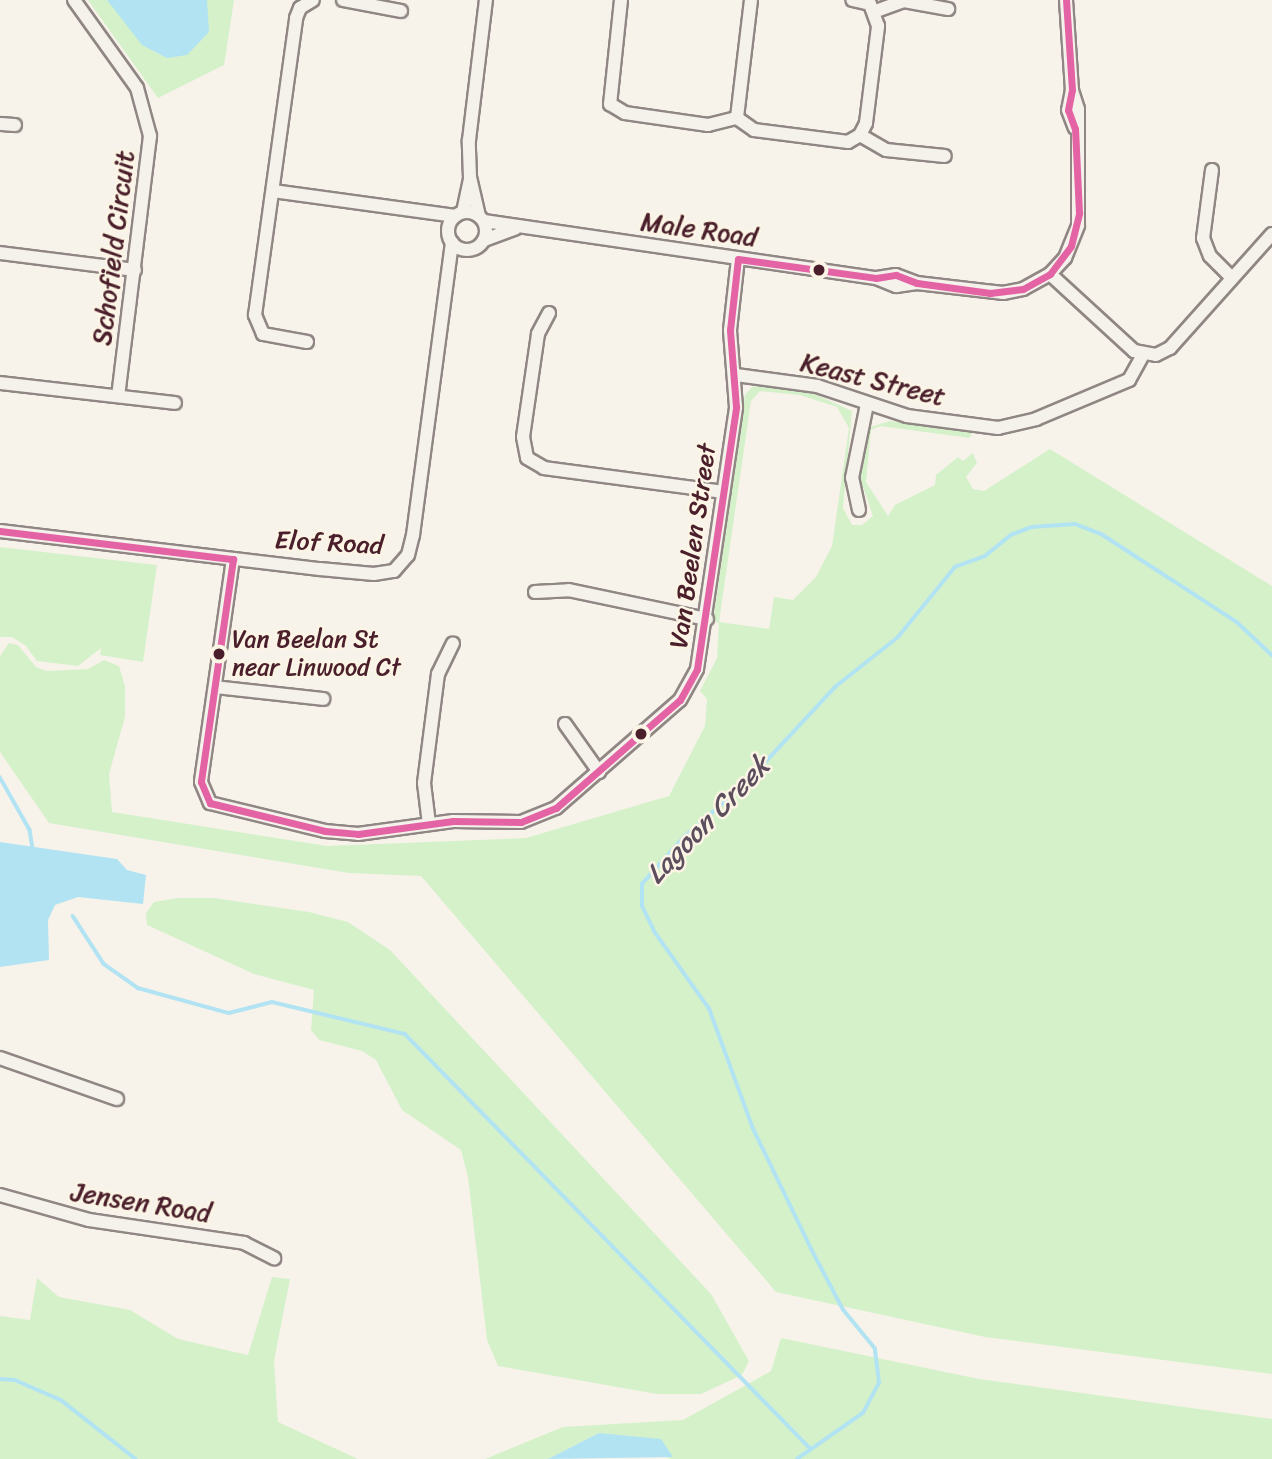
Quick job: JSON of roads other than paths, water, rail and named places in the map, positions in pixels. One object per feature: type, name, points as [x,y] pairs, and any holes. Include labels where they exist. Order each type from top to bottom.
[{"type":"street","name":"Schofield Circuit","points":[[75,0],[137,89],[147,118],[150,155],[118,396]]},
{"type":"street","points":[[307,342],[268,336],[255,322],[296,18],[300,8],[313,0]]},
{"type":"street","points":[[343,0],[401,11]]},
{"type":"street","points":[[421,211],[448,229],[452,243],[467,250],[484,240],[482,218],[470,178],[470,115],[486,0]]},
{"type":"street","points":[[621,0],[604,107],[625,113],[708,125],[737,118]]},
{"type":"street","points":[[751,0],[735,105],[737,118],[754,130],[841,142],[860,135],[866,123],[878,26],[876,11],[870,4],[852,0]]},
{"type":"street","name":"Male Road","points":[[482,218],[516,229],[876,278],[896,286],[917,283],[1003,293],[1023,289],[1050,274],[1065,258],[1078,225],[1075,129],[1068,110],[1072,90],[1066,0]]},
{"type":"street","points":[[876,11],[904,1],[948,9]]},
{"type":"street","points":[[0,124],[15,125]]},
{"type":"street","points":[[860,135],[886,150],[945,156]]},
{"type":"street","points":[[1212,170],[1203,238],[1210,256],[1230,276]]},
{"type":"street","points":[[448,229],[459,214],[470,178]]},
{"type":"street","points":[[273,191],[482,218]]},
{"type":"street","name":"Male Road","points":[[484,240],[516,229]]},
{"type":"street","points":[[1050,274],[1143,355],[1156,355],[1170,348],[1230,276],[1272,234]]},
{"type":"street","name":"Elof Road","points":[[0,531],[374,575],[394,571],[404,562],[414,527],[452,243]]},
{"type":"street","name":"Elof Road","points":[[450,273],[467,250]]},
{"type":"street","points":[[0,253],[135,270]]},
{"type":"street","name":"Van Beelen Street","points":[[233,559],[201,782],[210,803],[325,831],[377,833],[429,824],[529,819],[556,808],[680,700],[697,669],[707,620],[736,407],[736,375],[730,330],[738,259]]},
{"type":"street","points":[[549,313],[538,334],[523,437],[527,458],[544,468],[723,492]]},
{"type":"street","name":"Keast Street","points":[[736,375],[817,386],[907,416],[985,427],[1014,426],[1129,380],[1143,355]]},
{"type":"street","points":[[0,383],[175,403]]},
{"type":"street","points":[[859,510],[852,478],[867,404]]},
{"type":"street","points":[[535,592],[569,590],[707,620]]},
{"type":"street","points":[[429,824],[424,783],[433,715],[439,674],[453,643]]},
{"type":"street","points":[[215,687],[323,699]]},
{"type":"street","points":[[565,724],[599,772]]},
{"type":"street","points":[[0,1058],[117,1099]]},
{"type":"street","name":"Jensen Road","points":[[0,1195],[89,1220],[243,1243],[274,1258]]},
{"type":"water","points":[[107,0],[207,0],[209,32],[187,55],[167,58],[142,45]]},
{"type":"water","points":[[0,842],[117,859],[127,870],[146,875],[143,904],[78,897],[55,905],[48,920],[49,960],[0,967]]},
{"type":"water","points":[[599,1433],[661,1439],[673,1457],[548,1459]]},
{"type":"waterway","name":"Lagoon Creek","points":[[797,1459],[863,1413],[879,1383],[875,1349],[843,1310],[812,1251],[753,1129],[709,1009],[655,933],[642,906],[642,884],[685,836],[745,784],[835,687],[898,637],[955,567],[985,556],[1011,535],[1032,527],[1075,524],[1103,535],[1237,622],[1272,655]]},
{"type":"waterway","points":[[0,777],[30,830],[33,850]]},
{"type":"waterway","points":[[73,916],[104,964],[138,988],[229,1013],[272,1002],[405,1034],[811,1449]]},
{"type":"waterway","name":"Lagoon Creek","points":[[0,1379],[15,1380],[61,1400],[136,1459]]},
{"type":"place","name":"Van Beelan St near Linwood Ct","points":[[219,654]]}]
